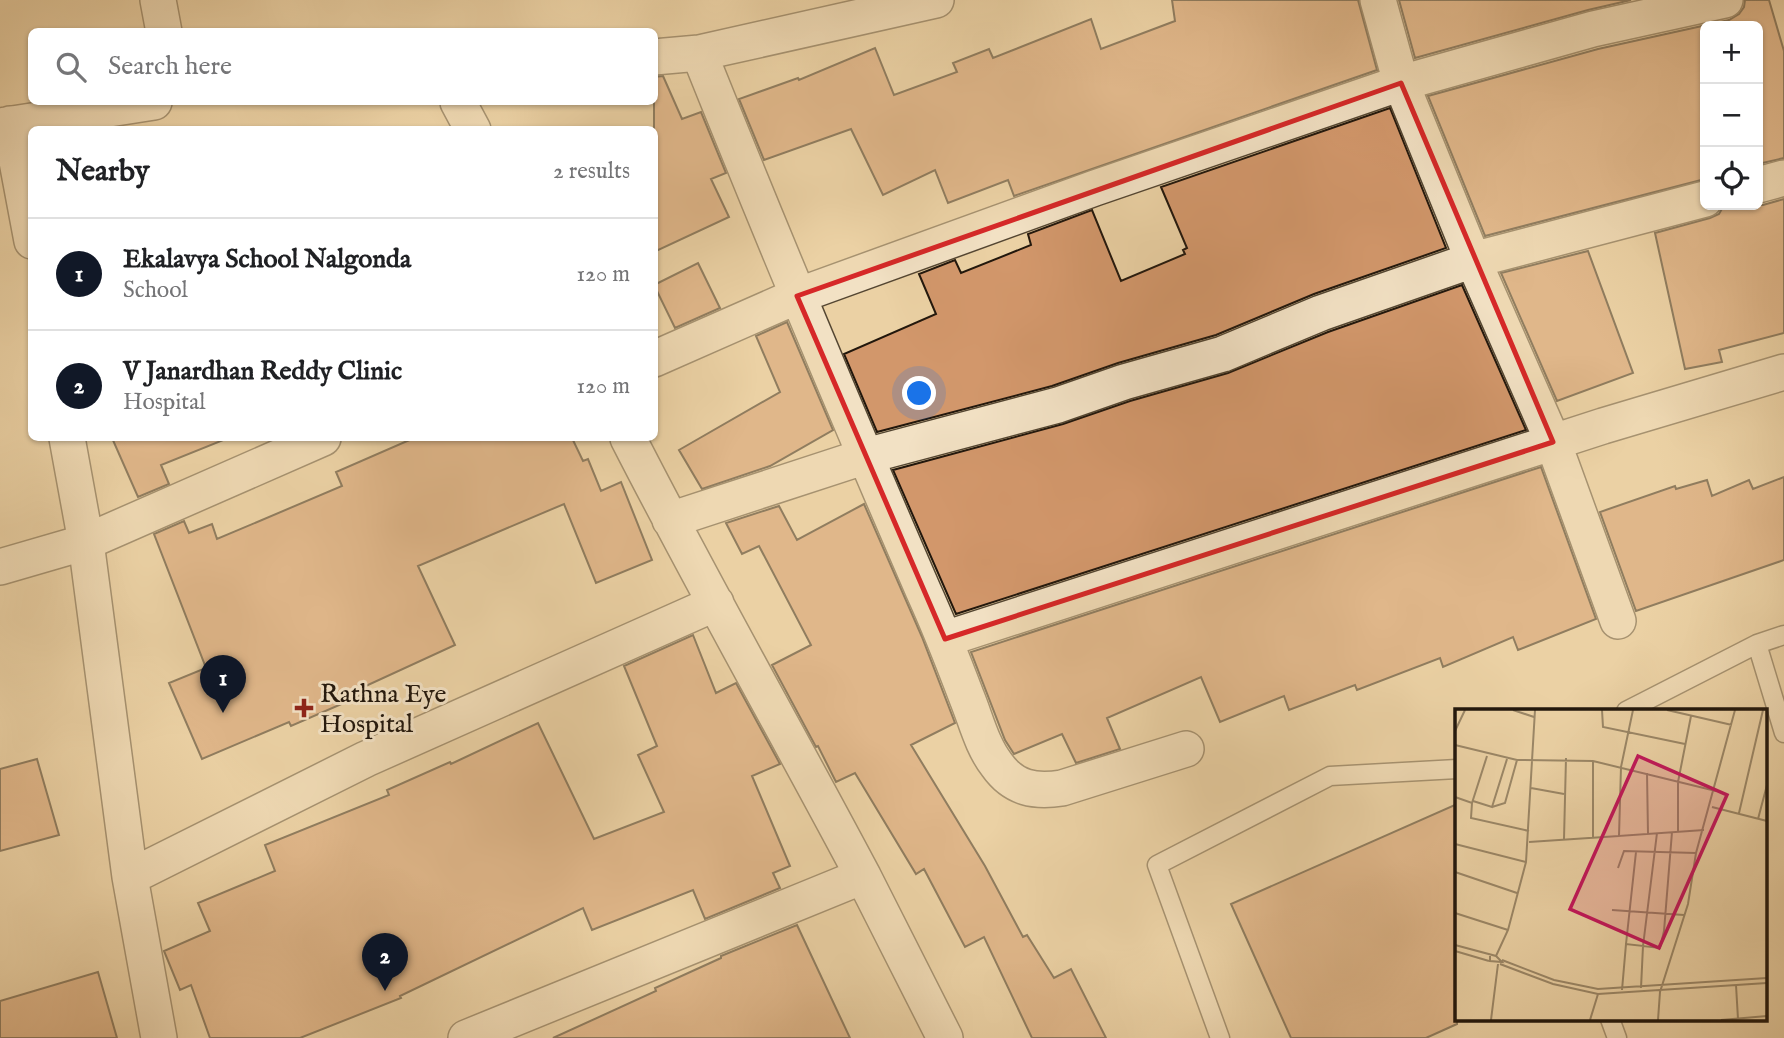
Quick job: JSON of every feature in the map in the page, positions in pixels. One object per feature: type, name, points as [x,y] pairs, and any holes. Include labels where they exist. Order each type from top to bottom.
[{"type":"street","points":[[158,0],[163,28]]},
{"type":"street","points":[[658,57],[699,53],[936,0]]},
{"type":"street","points":[[1378,0],[1401,83],[1473,260],[1553,442],[1618,621]]},
{"type":"street","points":[[658,357],[797,296],[1095,188],[1401,83],[1592,29],[1725,0]]},
{"type":"street","points":[[699,53],[797,296],[997,765],[1009,778],[1029,789],[1044,790],[1062,788],[1186,749]]},
{"type":"street","points":[[28,225],[5,125],[134,105]]},
{"type":"street","points":[[460,105],[470,126]]},
{"type":"street","points":[[1763,184],[1784,178]]},
{"type":"street","points":[[670,520],[866,456],[1058,405],[1124,382],[1223,354],[1321,313],[1473,260],[1700,200]]},
{"type":"street","points":[[944,639],[1553,442],[1784,372]]},
{"type":"street","points":[[68,441],[86,542],[130,877],[159,1038]]},
{"type":"street","points":[[0,567],[86,542],[316,441]]},
{"type":"street","points":[[630,441],[863,876],[945,1038]]},
{"type":"street","points":[[130,877],[366,759],[716,603]]},
{"type":"street","points":[[466,1038],[863,876]]},
{"type":"lane","points":[[1630,709],[1757,644],[1784,635]]},
{"type":"lane","points":[[1757,644],[1784,733]]},
{"type":"lane","points":[[1220,1038],[1157,865],[1330,776],[1455,769]]},
{"type":"lane","points":[[1610,1020],[1617,1038]]},
{"type":"highlighted area","points":[[1401,83],[1553,442],[945,639],[797,296]]},
{"type":"building","points":[[1172,0],[1358,0],[1377,70],[1014,196],[1008,180],[948,203],[935,170],[883,195],[851,129],[764,160],[739,99],[798,78],[799,80],[875,48],[894,95],[957,72],[953,63],[989,49],[993,58],[1091,19],[1101,49],[1175,21]]},
{"type":"building","points":[[1399,0],[1631,0],[1415,58]]},
{"type":"building","points":[[1745,0],[1769,0],[1784,51],[1784,158],[1763,163],[1763,21],[1724,21],[1739,14]]},
{"type":"building","points":[[1700,26],[1700,180],[1485,236],[1428,96],[1598,49]]},
{"type":"building","points":[[663,76],[682,119],[701,112],[726,173],[711,179],[729,217],[658,250],[658,126],[654,126],[654,105],[658,105],[658,77]]},
{"type":"building","points":[[1390,108],[1446,248],[1314,294],[1216,335],[1118,363],[1052,386],[877,432],[844,354],[936,314],[919,274],[955,260],[961,273],[1031,245],[1028,234],[1092,210],[1121,281],[1185,254],[1183,250],[1187,248],[1161,187]]},
{"type":"building","points":[[1784,199],[1784,333],[1719,350],[1722,362],[1685,369],[1655,233],[1710,218],[1721,210],[1763,210],[1763,205]]},
{"type":"building","points":[[1588,251],[1633,373],[1557,401],[1501,273]]},
{"type":"building","points":[[698,263],[720,308],[675,328],[658,293],[658,283]]},
{"type":"building","points":[[1462,285],[1526,430],[956,614],[893,470],[1063,424],[1130,401],[1228,373],[1328,332]]},
{"type":"building","points":[[787,322],[833,430],[770,466],[702,489],[679,450],[780,392],[756,336]]},
{"type":"building","points":[[113,441],[221,441],[161,465],[169,484],[138,497]]},
{"type":"building","points":[[407,441],[573,441],[583,461],[588,459],[601,491],[621,482],[652,560],[596,583],[564,504],[418,566],[455,645],[357,690],[360,696],[291,726],[289,722],[202,759],[169,683],[206,668],[154,534],[184,521],[189,533],[212,524],[217,539],[342,486],[336,472]]},
{"type":"building","points":[[1541,467],[1596,619],[1518,650],[1513,637],[1443,667],[1440,658],[1357,690],[1355,685],[1289,710],[1284,696],[1220,722],[1201,677],[1107,718],[1120,749],[1076,763],[1062,734],[1014,754],[1005,740],[971,652]]},
{"type":"building","points":[[1784,477],[1784,560],[1636,611],[1600,512],[1675,486],[1676,489],[1707,480],[1712,496],[1749,480],[1753,489]]},
{"type":"building","points":[[864,504],[922,637],[955,723],[911,745],[985,866],[1023,937],[1027,935],[1054,978],[1071,969],[1106,1038],[1032,1038],[984,937],[965,947],[924,869],[916,874],[855,773],[836,782],[772,665],[811,645],[759,546],[742,554],[726,523],[779,506],[797,540]]},
{"type":"building","points":[[693,635],[716,693],[736,683],[780,764],[752,776],[790,866],[773,873],[780,888],[705,919],[693,890],[592,930],[583,908],[400,996],[401,998],[300,1038],[210,1038],[191,985],[180,990],[164,951],[210,931],[198,903],[275,871],[265,845],[389,795],[387,790],[450,762],[451,764],[538,723],[594,839],[664,812],[638,755],[657,746],[624,666]]},
{"type":"building","points":[[37,759],[59,835],[0,851],[0,769]]},
{"type":"building","points":[[1455,805],[1457,1024],[1426,1038],[1291,1038],[1231,904]]},
{"type":"building","points":[[797,925],[850,1038],[553,1038],[656,991],[655,988],[721,956]]},
{"type":"building","points":[[98,972],[117,1038],[0,1038],[0,1001]]},
{"type":"place","name":"Rathna Eye Hospital","points":[[304,708]]},
{"type":"place","name":"Ekalavya School Nalgonda","points":[[223,713]]},
{"type":"place","name":"V Janardhan Reddy Clinic","points":[[385,991]]}]
